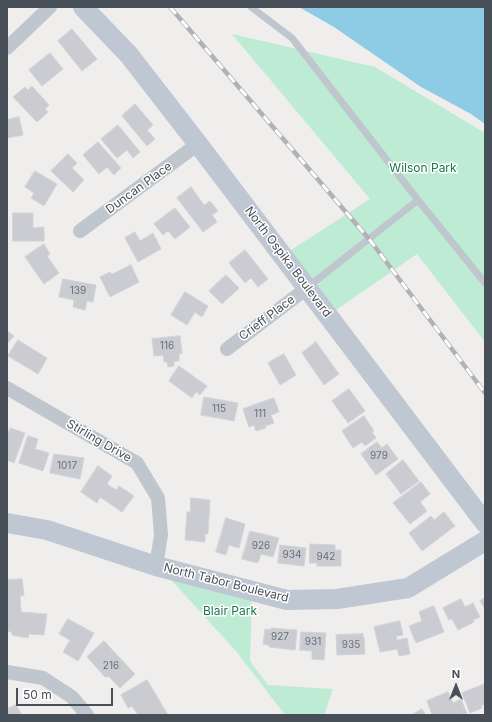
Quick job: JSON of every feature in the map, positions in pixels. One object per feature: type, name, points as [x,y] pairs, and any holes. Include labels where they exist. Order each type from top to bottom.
[{"type":"street","points":[[7,48],[50,7]]},
{"type":"street","name":"North Ospika Boulevard","points":[[83,7],[129,55],[485,523]]},
{"type":"street","name":"Duncan Place","points":[[80,231],[198,144]]},
{"type":"street","name":"Crieff Place","points":[[227,349],[307,288]]},
{"type":"street","name":"Stirling Drive","points":[[7,388],[137,463],[158,498],[161,536],[156,566]]},
{"type":"street","name":"North Tabor Boulevard","points":[[7,523],[47,530],[156,566],[287,600],[337,599],[408,588],[485,541]]},
{"type":"street","points":[[7,672],[43,678],[72,697],[87,715]]},
{"type":"lane","points":[[251,7],[292,38],[418,200],[485,283]]},
{"type":"lane","points":[[307,288],[418,200]]},
{"type":"green space","name":"Wilson Park","points":[[232,34],[375,67],[485,133],[485,342],[417,254],[333,312],[288,252],[370,199]]},
{"type":"green space","name":"Blair Park","points":[[162,570],[252,594],[250,661],[268,685],[333,689],[324,715],[285,715],[236,651]]},
{"type":"water","points":[[299,7],[485,7],[485,124],[471,114],[421,87],[334,27]]},
{"type":"building","points":[[72,29],[97,59],[82,71],[58,41]]},
{"type":"building","points":[[50,53],[63,69],[42,86],[29,70]]},
{"type":"building","points":[[32,86],[49,105],[45,109],[48,112],[37,122],[13,97],[25,87],[28,90]]},
{"type":"building","points":[[135,104],[153,125],[147,130],[155,139],[147,146],[122,116]]},
{"type":"building","points":[[19,117],[23,135],[7,138],[7,120]]},
{"type":"building","points":[[118,125],[140,152],[133,158],[127,150],[117,158],[101,139]]},
{"type":"building","points":[[98,142],[121,168],[114,175],[107,167],[99,174],[83,155]]},
{"type":"building","points":[[68,154],[77,163],[72,168],[84,180],[73,192],[51,171]]},
{"type":"building","points":[[35,171],[57,184],[44,206],[31,198],[34,193],[25,187]]},
{"type":"building","points":[[191,187],[204,205],[210,201],[218,211],[212,215],[217,222],[203,232],[177,198]]},
{"type":"building","points":[[175,208],[190,227],[175,239],[168,231],[163,235],[154,224]]},
{"type":"building","points":[[13,213],[33,213],[33,228],[44,227],[44,241],[13,241]]},
{"type":"building","points":[[135,232],[140,241],[153,233],[161,249],[138,262],[125,238]]},
{"type":"building","points":[[44,244],[50,254],[47,256],[59,273],[44,284],[25,257]]},
{"type":"building","points":[[245,250],[268,279],[258,287],[251,278],[245,283],[229,263]]},
{"type":"building","points":[[131,265],[139,282],[110,297],[100,277],[110,272],[112,274]]},
{"type":"building","points":[[226,275],[239,288],[222,304],[209,291]]},
{"type":"building","points":[[63,279],[96,285],[93,302],[87,301],[85,310],[73,307],[74,300],[59,297]]},
{"type":"building","points":[[185,292],[208,306],[202,317],[195,312],[187,325],[171,315]]},
{"type":"building","points":[[7,331],[14,336],[7,344]]},
{"type":"building","points":[[180,336],[182,353],[179,354],[179,361],[174,361],[174,366],[168,367],[167,362],[164,362],[163,355],[154,356],[152,339]]},
{"type":"building","points":[[18,340],[47,358],[38,374],[8,356]]},
{"type":"building","points":[[316,342],[339,374],[324,385],[302,353]]},
{"type":"building","points":[[284,354],[296,375],[280,385],[268,363]]},
{"type":"building","points":[[179,366],[207,386],[200,395],[196,392],[192,398],[169,381]]},
{"type":"building","points":[[349,389],[365,411],[348,423],[332,401]]},
{"type":"building","points":[[204,397],[238,403],[234,421],[201,415]]},
{"type":"building","points":[[274,398],[279,412],[271,415],[274,423],[265,426],[266,428],[256,431],[254,425],[249,427],[243,409]]},
{"type":"building","points":[[364,416],[374,431],[372,432],[376,438],[365,446],[362,442],[353,448],[342,431]]},
{"type":"building","points":[[10,428],[25,433],[14,463],[7,460],[7,438]]},
{"type":"building","points":[[28,436],[38,439],[35,449],[49,453],[43,471],[19,463]]},
{"type":"building","points":[[377,442],[382,448],[387,444],[398,459],[376,475],[361,454]]},
{"type":"building","points":[[54,454],[84,458],[80,479],[50,473]]},
{"type":"building","points":[[403,460],[419,481],[401,494],[386,474]]},
{"type":"building","points":[[98,466],[112,476],[107,484],[116,490],[119,486],[134,496],[122,512],[100,497],[97,503],[81,492]]},
{"type":"building","points":[[421,482],[430,494],[420,502],[427,511],[410,524],[393,503]]},
{"type":"building","points":[[191,498],[210,500],[208,534],[205,534],[205,542],[185,540],[187,512],[190,512]]},
{"type":"building","points":[[444,512],[455,526],[422,551],[409,533],[431,516],[434,520]]},
{"type":"building","points":[[226,518],[245,524],[239,548],[229,545],[226,555],[216,552]]},
{"type":"building","points":[[250,531],[279,538],[273,557],[261,554],[258,563],[242,559]]},
{"type":"building","points":[[310,544],[335,545],[335,550],[341,550],[341,566],[317,566],[317,563],[310,563]]},
{"type":"building","points":[[280,545],[306,548],[304,566],[278,563]]},
{"type":"building","points":[[22,579],[24,595],[20,596],[21,612],[47,614],[44,635],[29,634],[28,638],[12,635],[12,632],[7,631],[7,580]]},
{"type":"building","points":[[485,598],[485,609],[480,601]]},
{"type":"building","points":[[461,599],[465,607],[473,603],[480,617],[473,620],[474,622],[458,630],[452,619],[449,620],[443,608]]},
{"type":"building","points":[[434,606],[444,632],[416,643],[409,626],[422,621],[419,612]]},
{"type":"building","points":[[68,619],[94,633],[78,661],[63,652],[70,640],[59,634]]},
{"type":"building","points":[[400,621],[403,635],[396,636],[397,640],[407,638],[410,654],[399,656],[397,649],[380,652],[374,627]]},
{"type":"building","points":[[271,628],[297,630],[295,650],[269,647],[269,645],[263,644],[265,629],[271,630]]},
{"type":"building","points":[[301,632],[326,633],[324,660],[312,659],[312,651],[300,650]]},
{"type":"building","points":[[363,634],[365,654],[337,655],[336,635]]},
{"type":"building","points":[[104,641],[135,674],[120,688],[108,676],[106,678],[87,657]]},
{"type":"building","points":[[147,680],[168,715],[138,715],[132,706],[128,708],[121,695]]},
{"type":"building","points":[[485,684],[485,704],[481,706],[482,708],[470,713],[462,693]]},
{"type":"building","points":[[448,692],[453,703],[461,699],[467,714],[432,715],[427,701]]},
{"type":"building","points":[[16,705],[22,715],[7,715],[7,709]]},
{"type":"building","points":[[422,709],[426,715],[412,715]]},
{"type":"railway","points":[[170,7],[369,239],[485,393]]}]
